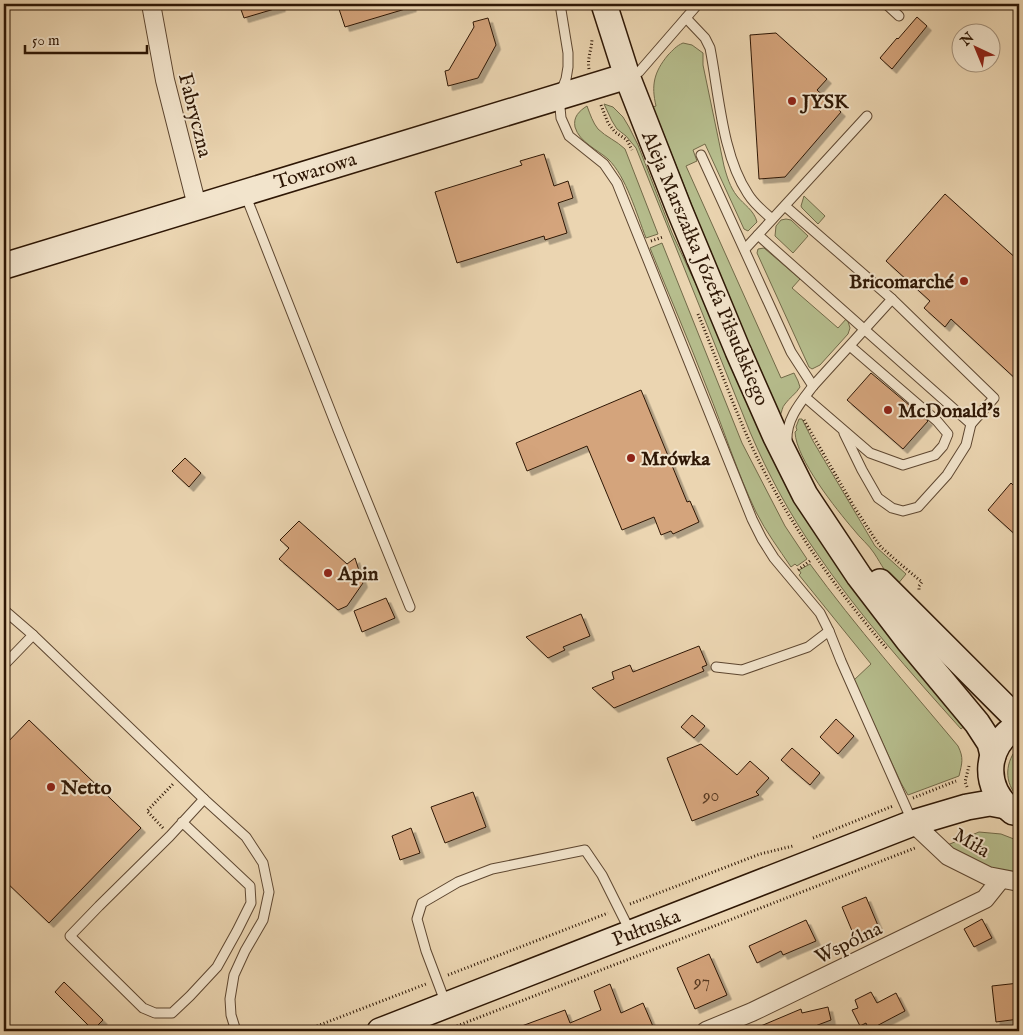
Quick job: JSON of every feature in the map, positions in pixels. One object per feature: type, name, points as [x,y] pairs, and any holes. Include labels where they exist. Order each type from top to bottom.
[{"type":"main road","name":"Aleja Marszałka Józefa Piłsudskiego","points":[[604,4],[627,76],[679,208],[738,351],[776,437],[805,495],[859,576],[908,640],[977,723],[990,743],[992,781],[995,790],[1013,811]]},
{"type":"main road","name":"Towarowa","points":[[4,266],[627,76]]},
{"type":"main road","name":"Aleja Marszałka Józefa Piłsudskiego","points":[[825,525],[1019,721]]},
{"type":"main road","name":"Pułtuska","points":[[913,823],[982,783],[998,745],[1004,736],[1019,725]]},
{"type":"main road","name":"Pułtuska","points":[[380,1031],[913,823],[968,807],[990,803],[1013,811]]},
{"type":"street","name":"Fabryczna","points":[[151,4],[165,80],[197,206]]},
{"type":"street","name":"Miła","points":[[913,823],[948,856],[988,876],[1019,882]]},
{"type":"street","name":"Wspólna","points":[[706,1031],[752,1012],[985,899],[1001,879]]},
{"type":"lane","points":[[560,4],[568,53],[566,79],[559,97],[561,118],[569,136],[604,164],[617,183],[745,504],[762,539],[774,558],[820,613],[913,823]]},
{"type":"lane","points":[[627,76],[639,72],[698,4]]},
{"type":"lane","points":[[886,4],[899,16]]},
{"type":"lane","points":[[686,18],[705,38],[710,48],[726,141],[738,178],[749,196],[772,220]]},
{"type":"lane","points":[[744,249],[867,116]]},
{"type":"lane","points":[[702,155],[791,352],[814,386]]},
{"type":"lane","points":[[244,192],[410,607]]},
{"type":"lane","points":[[785,206],[892,299],[994,398],[971,424],[966,445],[947,475],[918,507],[903,511],[892,508],[878,498],[842,429]]},
{"type":"lane","points":[[758,235],[971,424]]},
{"type":"lane","points":[[792,469],[786,430],[797,407],[892,299]]},
{"type":"lane","points":[[805,397],[870,453],[903,465],[935,455],[944,446],[948,434],[937,421],[850,346]]},
{"type":"lane","points":[[4,610],[33,635],[246,837],[263,862],[269,892],[262,920],[245,950],[234,975],[230,1000],[231,1015],[236,1031]]},
{"type":"lane","points":[[716,668],[742,670],[808,647],[829,631]]},
{"type":"lane","points":[[4,665],[33,635]]},
{"type":"lane","points":[[182,822],[250,886],[251,903],[217,967],[172,1012],[155,1013],[143,1008],[70,936],[170,836],[182,822],[204,799]]},
{"type":"lane","points":[[446,1005],[426,951],[417,919],[422,903],[458,882],[492,869],[585,850],[602,875],[631,933]]},
{"type":"path","points":[[590,32],[592,38],[588,62],[590,76]]},
{"type":"path","points":[[797,407],[853,505],[875,539],[898,563],[922,582],[919,586],[919,593]]},
{"type":"path","points":[[170,836],[147,811],[181,776]]},
{"type":"path","points":[[444,1031],[933,841]]},
{"type":"green space","points":[[683,43],[692,45],[703,53],[703,65],[726,174],[735,193],[751,211],[757,222],[748,231],[744,229],[705,144],[693,150],[697,161],[686,166],[781,378],[794,373],[798,381],[800,387],[784,405],[780,416],[749,350],[653,107],[656,106],[654,85],[657,73],[668,55]]},
{"type":"green space","points":[[604,104],[613,107],[623,117],[638,145],[672,233],[738,373],[968,723],[961,729],[867,621],[832,575],[788,509],[750,432],[636,148],[617,129]]},
{"type":"green space","points":[[587,106],[598,129],[625,149],[658,234],[646,238],[620,175],[608,159],[580,137],[577,132],[575,127],[576,117]]},
{"type":"green space","points":[[804,196],[825,216],[818,224],[801,206]]},
{"type":"green space","points":[[781,220],[791,220],[808,236],[793,253],[775,236],[776,226]]},
{"type":"green space","points":[[662,243],[742,443],[785,526],[807,559],[797,566],[795,564],[791,567],[768,533],[756,512],[743,482],[650,248]]},
{"type":"green space","points":[[764,248],[800,279],[792,288],[838,328],[847,318],[850,328],[848,334],[820,365],[812,369],[809,367],[757,253],[758,249]]},
{"type":"green space","points":[[799,419],[802,419],[875,546],[906,574],[897,585],[887,574],[872,550],[837,510],[809,469],[797,443],[795,432]]},
{"type":"green space","points":[[810,564],[864,633],[958,746],[962,761],[959,776],[908,795],[854,680],[871,664],[799,575],[801,573],[799,570]]},
{"type":"green space","points":[[1019,746],[1019,798],[1010,786],[1008,772],[1011,758]]},
{"type":"green space","points":[[979,832],[1001,834],[1019,841],[1019,873],[991,871],[945,846]]},
{"type":"building","points":[[239,4],[280,4],[281,7],[244,18]]},
{"type":"building","points":[[355,4],[411,4],[412,7],[345,27],[339,9]]},
{"type":"building","points":[[917,17],[927,26],[892,69],[880,58]]},
{"type":"building","points":[[488,18],[496,45],[478,78],[448,86],[445,71],[449,70],[474,27],[473,22]]},
{"type":"building","name":"JYSK","points":[[776,33],[827,79],[817,90],[841,112],[785,177],[759,179],[750,35]]},
{"type":"building","points":[[544,154],[554,186],[568,181],[573,198],[558,203],[567,233],[545,240],[544,236],[457,263],[435,192],[522,165],[520,161]]},
{"type":"building","name":"Bricomarché","points":[[945,194],[1019,261],[1019,382],[951,319],[945,327],[924,308],[930,301],[886,261]]},
{"type":"building","name":"McDonald's","points":[[871,373],[928,421],[903,449],[847,400]]},
{"type":"building","name":"Mrówka","points":[[641,390],[687,502],[690,501],[699,522],[673,534],[671,531],[661,535],[654,517],[622,530],[587,446],[527,471],[516,443]]},
{"type":"building","points":[[185,458],[201,473],[189,487],[172,471]]},
{"type":"building","points":[[1011,483],[1019,491],[1019,538],[988,510]]},
{"type":"building","name":"Apin","points":[[299,521],[347,564],[355,558],[363,583],[347,606],[338,610],[279,559],[289,548],[280,540]]},
{"type":"building","points":[[386,598],[395,618],[362,632],[354,611]]},
{"type":"building","points":[[581,614],[590,636],[563,647],[565,650],[548,658],[526,637]]},
{"type":"building","points":[[699,646],[707,665],[702,667],[704,671],[614,708],[592,688],[614,679],[612,672],[630,665],[633,672]]},
{"type":"building","points":[[692,715],[705,726],[694,738],[681,727]]},
{"type":"building","points":[[836,719],[854,736],[838,754],[820,737]]},
{"type":"building","name":"Netto","points":[[29,720],[141,828],[49,923],[4,880],[4,746]]},
{"type":"building","points":[[701,744],[737,775],[750,761],[769,778],[756,792],[759,795],[692,821],[667,758]]},
{"type":"building","points":[[792,748],[820,773],[810,785],[781,760]]},
{"type":"building","points":[[473,792],[486,827],[445,843],[431,807]]},
{"type":"building","points":[[411,828],[420,853],[400,860],[392,836]]},
{"type":"building","points":[[866,897],[879,928],[855,938],[842,907]]},
{"type":"building","points":[[982,919],[992,938],[974,947],[964,929]]},
{"type":"building","points":[[806,920],[816,941],[783,955],[781,951],[757,963],[749,946]]},
{"type":"building","points":[[709,954],[727,995],[695,1009],[677,968]]},
{"type":"building","points":[[64,982],[103,1020],[93,1030],[55,992]]},
{"type":"building","points":[[1019,983],[1019,1019],[996,1022],[992,986]]},
{"type":"building","points":[[610,984],[621,1013],[643,1003],[655,1031],[511,1030],[565,1010],[570,1023],[601,1010],[594,991]]},
{"type":"building","points":[[871,992],[877,1003],[896,993],[905,1011],[869,1030],[866,1023],[860,1026],[852,1010],[858,1008],[855,1000]]},
{"type":"building","points":[[828,1007],[831,1020],[802,1031],[749,1031],[801,1009],[802,1013]]},
{"type":"place","name":"JYSK","points":[[792,101]]},
{"type":"place","name":"Bricomarché","points":[[964,281]]},
{"type":"place","name":"McDonald's","points":[[888,410]]},
{"type":"place","name":"Mrówka","points":[[631,458]]},
{"type":"place","name":"Apin","points":[[328,573]]},
{"type":"place","name":"Netto","points":[[51,787]]}]
